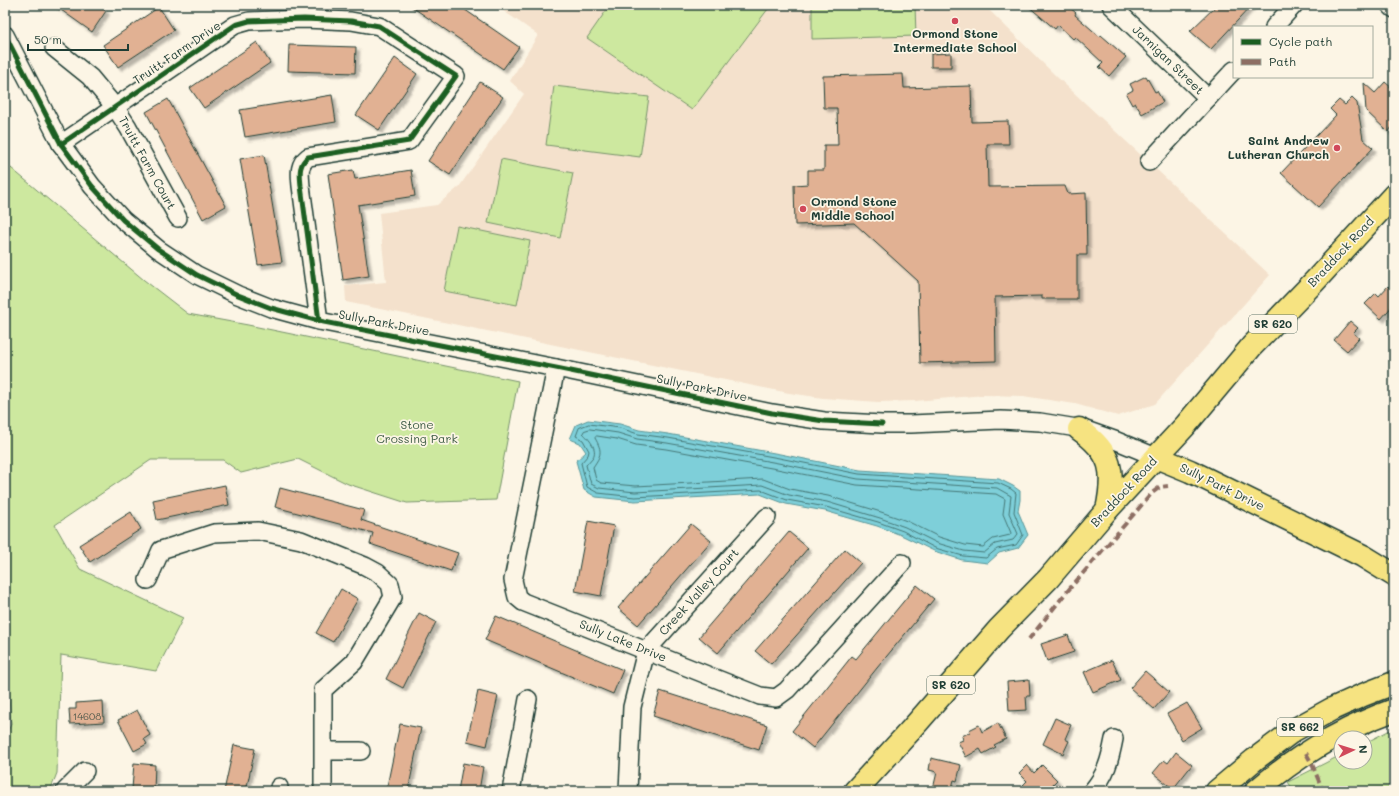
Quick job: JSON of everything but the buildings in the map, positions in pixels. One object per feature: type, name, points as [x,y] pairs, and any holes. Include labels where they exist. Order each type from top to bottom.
[{"type":"main road","name":"Braddock Road","points":[[855,791],[1000,629],[1048,579],[1252,346],[1314,282],[1394,195]]},
{"type":"main road","points":[[1079,429],[1095,442],[1103,451],[1111,469],[1112,481],[1107,510]]},
{"type":"main road","name":"Sully Park Drive","points":[[1156,457],[1190,471],[1363,556],[1394,575]]},
{"type":"main road","name":"SR 662","points":[[1217,791],[1254,760],[1294,730],[1332,709],[1394,683]]},
{"type":"main road","name":"SR 662","points":[[1256,791],[1306,753],[1360,723],[1394,710]]},
{"type":"street","name":"Jarnigan Street","points":[[1111,5],[1208,98]]},
{"type":"street","points":[[1275,26],[1294,5]]},
{"type":"street","points":[[1390,5],[1394,9]]},
{"type":"street","name":"Truitt Farm Drive","points":[[61,144],[235,25],[249,20],[304,19],[351,21],[379,26],[456,76],[409,141],[308,156],[302,161],[300,171],[301,186],[319,320]]},
{"type":"street","name":"Sully Park Drive","points":[[5,35],[61,144],[92,186],[123,220],[158,250],[197,275],[238,295],[271,308],[319,320],[772,413],[824,421],[882,424],[1001,420],[1040,422],[1079,429],[1117,441],[1156,457]]},
{"type":"street","name":"Truitt Farm Court","points":[[54,48],[90,77],[115,107],[128,127],[178,218]]},
{"type":"street","points":[[1149,162],[1233,71]]},
{"type":"street","name":"Sully Lake Drive","points":[[556,368],[513,580],[517,597],[523,602],[760,696],[776,698],[787,690],[902,563]]},
{"type":"street","name":"Creek Valley Court","points":[[628,791],[632,708],[646,651],[767,517]]},
{"type":"street","points":[[148,580],[161,550],[214,533],[258,531],[301,540],[365,566],[378,573],[390,584],[393,596],[354,662],[323,690],[323,791]]},
{"type":"street","points":[[511,791],[528,699]]},
{"type":"street","points":[[1092,791],[1099,783],[1110,763],[1114,739]]},
{"type":"street","points":[[324,751],[361,751]]},
{"type":"street","points":[[65,791],[85,771]]},
{"type":"shaded area","name":"Ormond Stone Middle School","points":[[495,5],[984,5],[1057,77],[1270,275],[1155,404],[1118,416],[1075,404],[1023,396],[985,395],[915,401],[878,402],[823,398],[789,393],[346,302],[345,286],[386,282],[379,213],[437,205],[459,187],[524,94],[510,81],[538,35]]},
{"type":"green space","points":[[610,5],[771,5],[692,110],[587,38]]},
{"type":"green space","points":[[812,5],[915,5],[916,36],[812,39]]},
{"type":"green space","points":[[554,86],[649,97],[640,157],[546,145]]},
{"type":"green space","points":[[501,159],[573,173],[560,238],[488,223]]},
{"type":"green space","name":"Stone Crossing Park","points":[[5,163],[144,280],[188,314],[518,381],[496,500],[407,503],[348,484],[298,459],[241,473],[223,460],[151,460],[55,525],[80,569],[183,618],[156,671],[61,655],[57,773],[50,791],[5,791],[5,739],[11,724],[5,643]]},
{"type":"green space","points":[[457,226],[530,241],[517,305],[444,291]]},
{"type":"green space","points":[[1394,728],[1394,791],[1294,791],[1288,782],[1333,759],[1333,770],[1373,770],[1373,739]]},
{"type":"water","points":[[588,420],[620,424],[639,430],[780,454],[860,470],[999,479],[1020,491],[1018,511],[1028,535],[1018,548],[999,553],[988,563],[962,560],[934,551],[901,535],[877,526],[825,511],[786,504],[760,494],[635,501],[596,497],[584,490],[576,461],[586,452],[580,443],[570,439],[576,425]]},
{"type":"marked path","points":[[1029,639],[1065,594],[1152,493],[1160,487],[1168,486]]},
{"type":"marked path","points":[[1306,753],[1323,791]]},
{"type":"cycle path","points":[[61,144],[235,25],[249,21],[304,19],[351,21],[379,26],[456,76],[409,141],[308,157],[303,163],[300,170],[300,178],[319,321]]},
{"type":"cycle path","points":[[5,35],[61,144],[92,186],[123,220],[158,249],[197,275],[238,295],[271,308],[319,321],[772,413],[824,421],[882,424]]},
{"type":"place","name":"Ormond Stone Intermediate School","points":[[955,21]]},
{"type":"place","name":"Saint Andrew Lutheran Church","points":[[1337,148]]},
{"type":"place","name":"Ormond Stone Middle School","points":[[803,209]]}]
